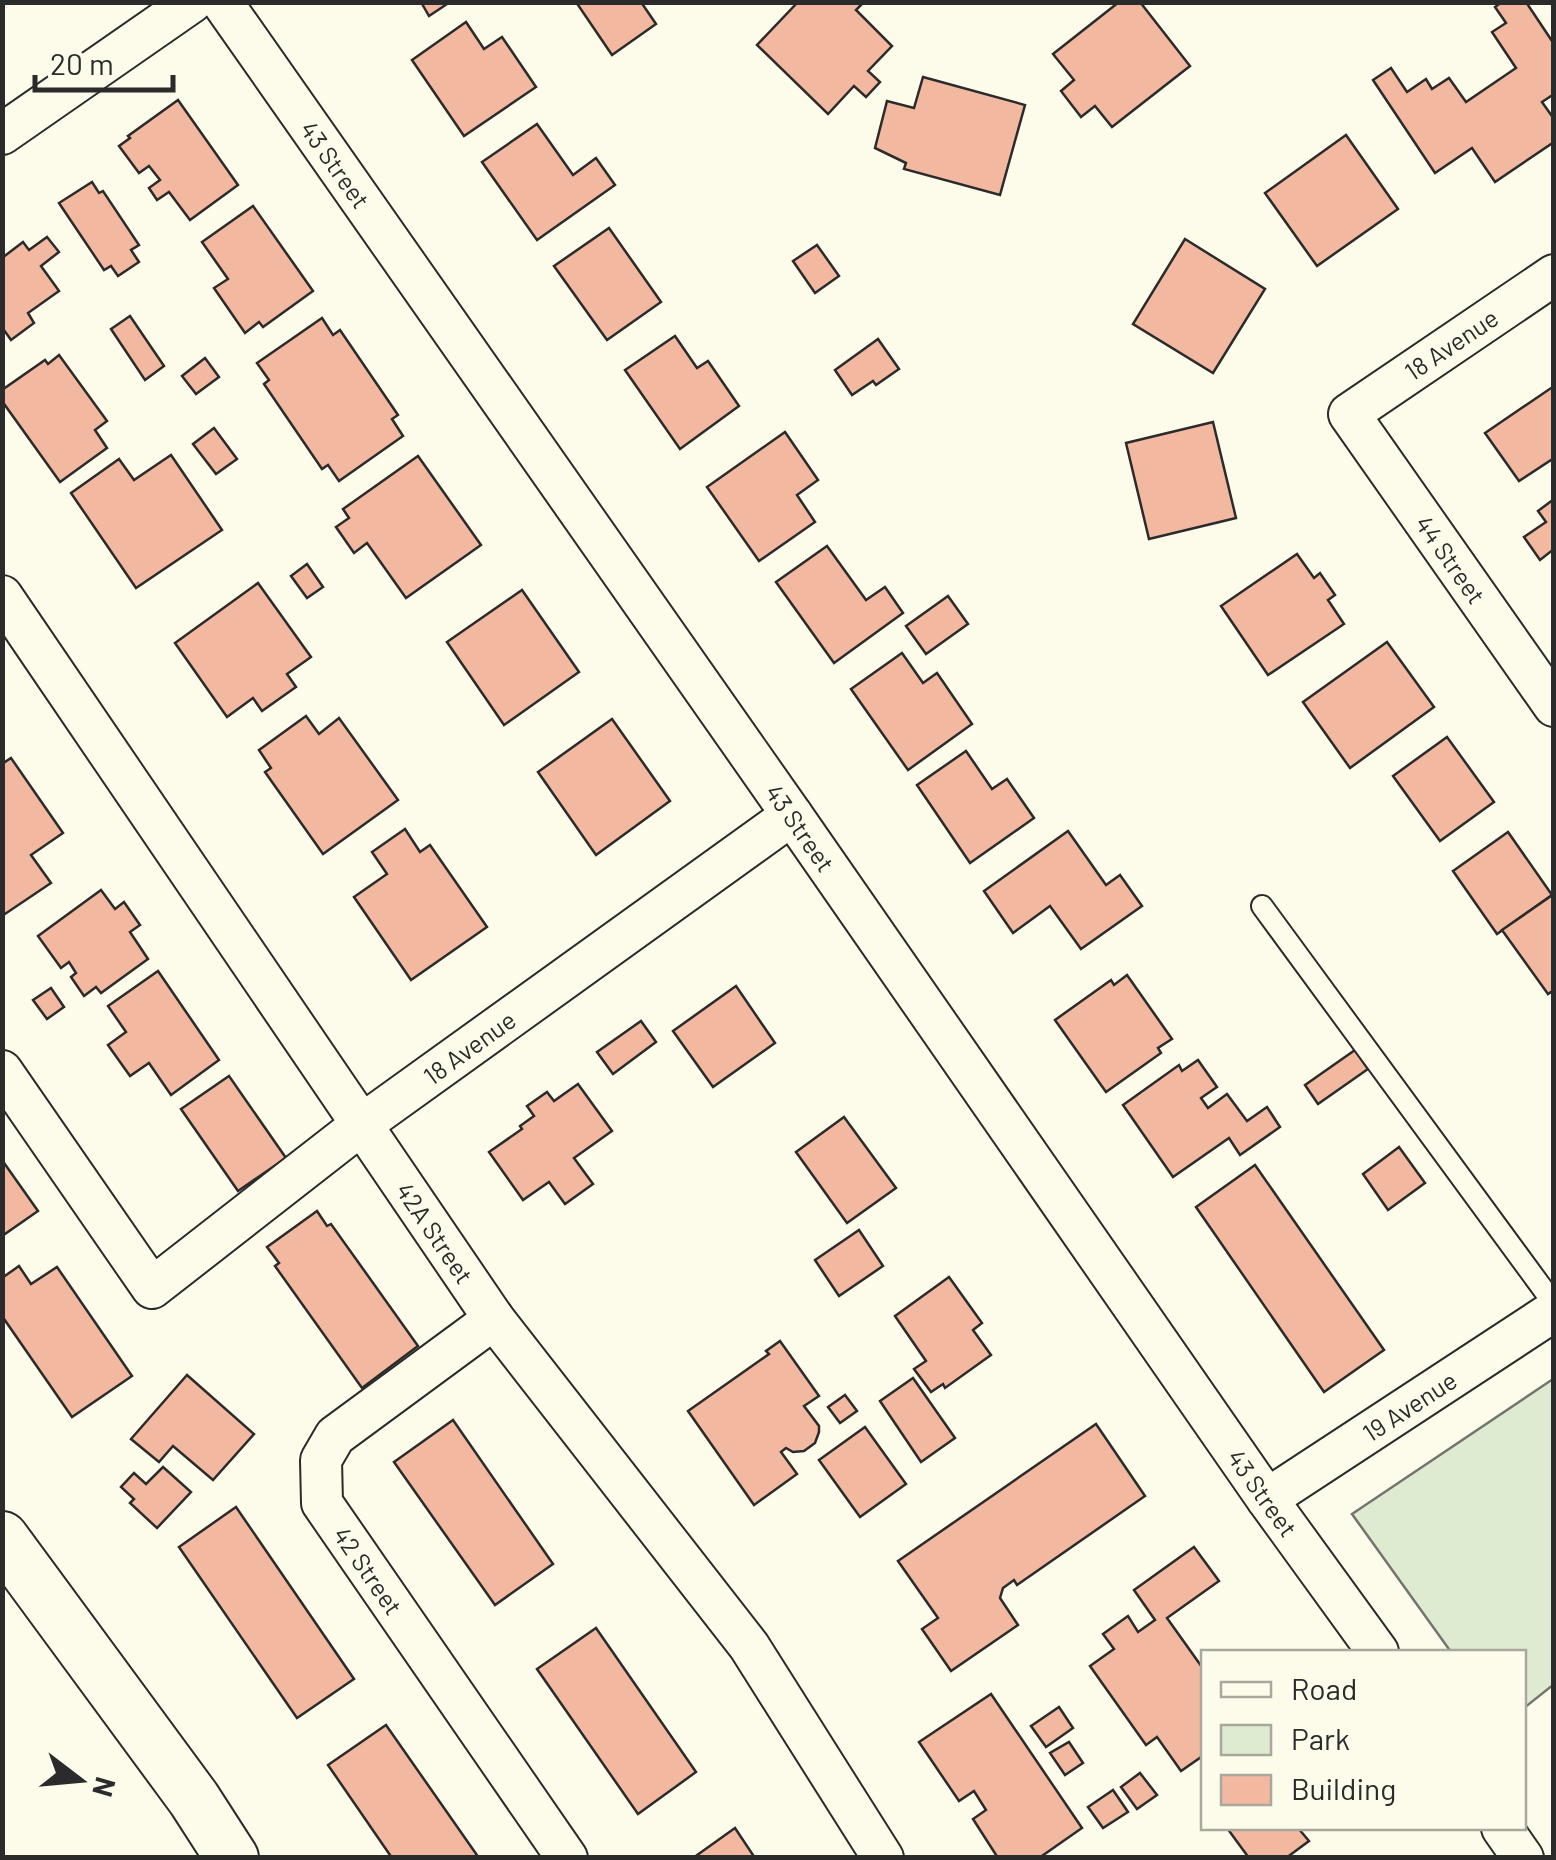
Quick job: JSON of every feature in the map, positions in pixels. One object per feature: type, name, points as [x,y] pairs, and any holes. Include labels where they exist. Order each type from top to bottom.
[{"type":"street","points":[[2,134],[192,2]]},
{"type":"street","name":"43 Street","points":[[222,2],[1267,1499],[1377,1650]]},
{"type":"street","name":"18 Avenue","points":[[1349,414],[1554,275]]},
{"type":"street","name":"44 Street","points":[[1349,414],[1554,706]]},
{"type":"street","name":"42A Street","points":[[2,596],[494,1319],[749,1646],[883,1858]]},
{"type":"street","name":"18 Avenue","points":[[2,1072],[152,1288],[361,1125],[792,815]]},
{"type":"street","name":"19 Avenue","points":[[1267,1499],[1554,1312]]},
{"type":"street","name":"42 Street","points":[[494,1319],[335,1436],[321,1460],[322,1503],[567,1858]]},
{"type":"street","points":[[2,1538],[194,1799],[232,1858]]},
{"type":"street","points":[[1503,1830],[1523,1858]]},
{"type":"lane","points":[[1262,906],[1554,1304]]},
{"type":"green space","points":[[1553,1379],[1553,1685],[1526,1706],[1526,1650],[1450,1650],[1352,1514]]},
{"type":"building","points":[[421,2],[450,2],[429,16]]},
{"type":"building","points":[[576,2],[641,2],[656,24],[612,55]]},
{"type":"building","points":[[798,2],[864,2],[856,10],[892,46],[868,71],[880,82],[866,97],[854,86],[828,114],[757,45]]},
{"type":"building","points":[[1119,2],[1140,2],[1190,66],[1112,127],[1095,106],[1081,117],[1061,91],[1074,80],[1053,54]]},
{"type":"building","points":[[1502,2],[1526,2],[1554,44],[1554,94],[1542,102],[1554,119],[1554,142],[1495,182],[1472,148],[1435,173],[1373,80],[1391,68],[1407,92],[1426,79],[1432,89],[1449,78],[1466,102],[1516,68],[1492,32],[1506,23],[1495,7]]},
{"type":"building","points":[[466,22],[484,49],[502,37],[536,87],[464,136],[412,60]]},
{"type":"building","points":[[923,77],[1025,105],[1000,195],[904,169],[906,163],[875,148],[887,101],[914,108]]},
{"type":"building","points":[[178,100],[238,185],[190,220],[169,192],[157,200],[149,188],[160,180],[149,166],[139,173],[119,146]]},
{"type":"building","points":[[537,124],[573,175],[596,158],[615,185],[537,240],[482,162]]},
{"type":"building","points":[[1346,135],[1398,209],[1317,266],[1265,193]]},
{"type":"building","points":[[92,182],[99,193],[103,191],[139,245],[131,250],[139,262],[118,276],[111,266],[104,270],[59,203]]},
{"type":"building","points":[[253,206],[313,291],[263,327],[259,322],[245,333],[214,288],[228,279],[202,242]]},
{"type":"building","points":[[609,228],[661,302],[607,340],[554,266]]},
{"type":"building","points":[[47,237],[59,252],[41,266],[59,291],[28,313],[34,323],[11,340],[2,331],[2,258],[23,242],[29,250]]},
{"type":"building","points":[[1185,239],[1265,289],[1213,373],[1133,324]]},
{"type":"building","points":[[817,245],[839,276],[815,293],[793,261]]},
{"type":"building","points":[[130,316],[164,366],[145,380],[111,329]]},
{"type":"building","points":[[322,318],[333,335],[340,330],[398,415],[392,419],[403,436],[339,481],[328,465],[322,469],[264,384],[269,380],[257,363]]},
{"type":"building","points":[[675,336],[697,368],[708,361],[739,406],[680,449],[625,370]]},
{"type":"building","points":[[878,339],[899,369],[852,395],[835,370]]},
{"type":"building","points":[[59,355],[107,421],[95,430],[107,448],[60,482],[2,401],[2,390],[45,360],[48,364]]},
{"type":"building","points":[[205,358],[219,377],[196,394],[182,376]]},
{"type":"building","points":[[1554,386],[1554,458],[1519,481],[1485,433]]},
{"type":"building","points":[[1213,422],[1236,518],[1149,539],[1126,443]]},
{"type":"building","points":[[214,428],[237,459],[216,474],[193,444]]},
{"type":"building","points":[[785,432],[818,480],[797,495],[815,522],[759,561],[707,487]]},
{"type":"building","points":[[171,455],[222,530],[136,588],[71,493],[119,459],[134,480]]},
{"type":"building","points":[[418,456],[481,545],[406,598],[367,543],[354,553],[336,527],[349,518],[343,509]]},
{"type":"building","points":[[1554,499],[1554,549],[1540,560],[1524,537],[1546,522],[1538,511]]},
{"type":"building","points":[[827,546],[866,600],[885,587],[903,613],[834,663],[776,582]]},
{"type":"building","points":[[1297,554],[1314,578],[1320,573],[1335,595],[1328,600],[1344,624],[1268,675],[1221,606]]},
{"type":"building","points":[[307,564],[323,587],[307,598],[291,576]]},
{"type":"building","points":[[258,583],[311,657],[287,674],[296,687],[262,711],[253,698],[227,717],[175,643]]},
{"type":"building","points":[[522,590],[579,672],[504,725],[447,642]]},
{"type":"building","points":[[948,596],[968,624],[926,654],[906,626]]},
{"type":"building","points":[[1387,642],[1434,707],[1350,768],[1303,702]]},
{"type":"building","points":[[902,653],[923,683],[937,673],[972,724],[908,770],[851,689]]},
{"type":"building","points":[[306,716],[319,734],[339,718],[398,800],[323,854],[265,772],[271,768],[259,750]]},
{"type":"building","points":[[612,719],[670,801],[596,855],[538,772]]},
{"type":"building","points":[[1447,737],[1494,802],[1440,841],[1393,776]]},
{"type":"building","points":[[966,751],[992,789],[1007,779],[1034,818],[970,863],[917,785]]},
{"type":"building","points":[[11,758],[63,833],[31,855],[51,883],[2,916],[2,764]]},
{"type":"building","points":[[405,829],[420,852],[430,845],[487,927],[411,980],[354,897],[387,874],[372,852]]},
{"type":"building","points":[[1068,831],[1106,885],[1120,875],[1142,906],[1081,949],[1050,906],[1013,933],[984,891]]},
{"type":"building","points":[[1508,832],[1552,895],[1497,934],[1453,871]]},
{"type":"building","points":[[101,890],[115,909],[124,902],[140,925],[130,932],[148,959],[101,993],[96,987],[84,996],[71,977],[76,973],[69,962],[61,968],[38,936]]},
{"type":"building","points":[[1554,894],[1554,990],[1548,994],[1502,930]]},
{"type":"building","points":[[158,971],[219,1060],[171,1095],[149,1063],[130,1076],[108,1045],[126,1032],[108,1006]]},
{"type":"building","points":[[1127,975],[1172,1039],[1158,1048],[1161,1053],[1106,1092],[1055,1020],[1111,980],[1114,985]]},
{"type":"building","points":[[736,986],[775,1043],[713,1087],[673,1031]]},
{"type":"building","points":[[51,988],[64,1007],[47,1019],[33,1000]]},
{"type":"building","points":[[641,1021],[656,1042],[613,1074],[597,1052]]},
{"type":"building","points":[[1355,1050],[1368,1069],[1318,1104],[1305,1085]]},
{"type":"building","points":[[1198,1060],[1217,1087],[1201,1098],[1208,1108],[1227,1094],[1247,1121],[1267,1107],[1280,1127],[1240,1155],[1229,1138],[1173,1177],[1123,1105],[1179,1065],[1182,1071]]},
{"type":"building","points":[[229,1076],[286,1158],[238,1191],[181,1109]]},
{"type":"building","points":[[578,1084],[612,1131],[574,1158],[593,1184],[565,1204],[549,1182],[523,1200],[489,1152],[534,1116],[527,1106],[547,1092],[554,1101]]},
{"type":"building","points":[[844,1117],[896,1188],[847,1223],[796,1152]]},
{"type":"building","points":[[1399,1147],[1425,1183],[1388,1210],[1363,1174]]},
{"type":"building","points":[[2,1160],[38,1211],[2,1236]]},
{"type":"building","points":[[1255,1165],[1384,1350],[1324,1392],[1196,1207]]},
{"type":"building","points":[[317,1211],[327,1226],[331,1224],[418,1346],[362,1388],[275,1266],[279,1263],[267,1247]]},
{"type":"building","points":[[859,1230],[883,1266],[839,1296],[815,1260]]},
{"type":"building","points":[[19,1266],[31,1284],[57,1267],[132,1376],[72,1417],[2,1316],[2,1278]]},
{"type":"building","points":[[949,1277],[982,1323],[973,1330],[991,1355],[945,1388],[943,1384],[931,1392],[914,1369],[926,1361],[895,1316]]},
{"type":"building","points":[[780,1341],[819,1396],[804,1406],[819,1432],[815,1443],[804,1451],[786,1448],[781,1452],[797,1474],[754,1505],[688,1411],[769,1354],[766,1351]]},
{"type":"building","points":[[187,1375],[254,1434],[213,1480],[173,1446],[159,1462],[131,1439]]},
{"type":"building","points":[[913,1378],[955,1438],[921,1462],[880,1401]]},
{"type":"building","points":[[845,1395],[857,1411],[840,1423],[828,1407]]},
{"type":"building","points":[[453,1420],[553,1564],[495,1605],[394,1462]]},
{"type":"building","points":[[1096,1424],[1145,1496],[1017,1585],[1014,1580],[1003,1588],[1000,1598],[1018,1625],[951,1671],[922,1629],[938,1618],[898,1561]]},
{"type":"building","points":[[865,1427],[906,1484],[860,1517],[819,1460]]},
{"type":"building","points":[[163,1467],[191,1492],[157,1528],[130,1503],[134,1499],[121,1487],[134,1473],[146,1484]]},
{"type":"building","points":[[236,1507],[354,1679],[297,1718],[179,1547]]},
{"type":"building","points":[[1194,1547],[1219,1581],[1167,1618],[1201,1666],[1201,1757],[1181,1771],[1157,1737],[1146,1745],[1090,1666],[1114,1649],[1103,1634],[1128,1616],[1138,1632],[1155,1620],[1134,1590]]},
{"type":"building","points":[[596,1628],[696,1772],[638,1814],[537,1669]]},
{"type":"building","points":[[991,1694],[1082,1828],[1039,1858],[998,1858],[973,1819],[986,1810],[974,1791],[959,1801],[919,1742]]},
{"type":"building","points":[[1059,1707],[1073,1728],[1046,1747],[1031,1726]]},
{"type":"building","points":[[386,1725],[479,1858],[392,1858],[328,1765]]},
{"type":"building","points":[[1069,1742],[1083,1763],[1065,1775],[1050,1753]]},
{"type":"building","points":[[1140,1773],[1157,1795],[1137,1809],[1121,1787]]},
{"type":"building","points":[[1113,1790],[1128,1812],[1103,1828],[1088,1807]]},
{"type":"building","points":[[735,1828],[755,1858],[693,1858]]},
{"type":"building","points":[[1228,1830],[1300,1830],[1309,1841],[1286,1858],[1249,1858]]}]
